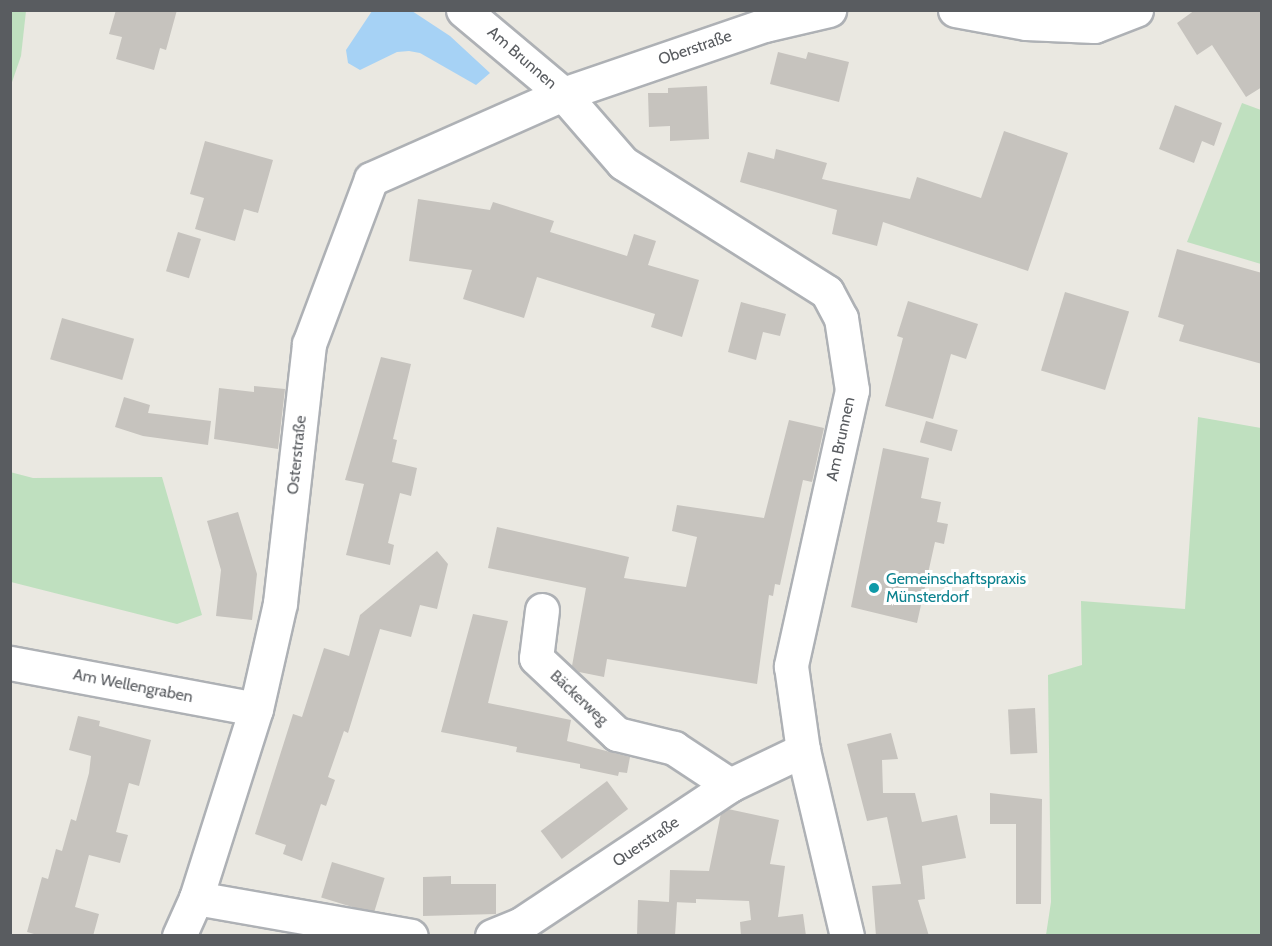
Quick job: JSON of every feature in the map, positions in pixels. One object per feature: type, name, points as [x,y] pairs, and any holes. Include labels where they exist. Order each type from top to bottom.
[{"type":"street","name":"Am Brunnen","points":[[463,10],[563,94],[623,163],[828,292],[841,318],[852,390],[791,666],[803,750],[847,936]]},
{"type":"street","name":"Oberstraße","points":[[563,94],[765,25],[829,10]]},
{"type":"street","points":[[955,10],[1026,23],[1094,26],[1136,10]]},
{"type":"street","name":"Osterstraße","points":[[179,936],[196,898],[256,710],[280,603],[309,344],[372,179],[563,94]]},
{"type":"street","name":"Bäckerweg","points":[[542,610],[536,658],[617,734],[674,748],[730,785]]},
{"type":"street","name":"Am Wellengraben","points":[[10,663],[256,710]]},
{"type":"street","name":"Querstraße","points":[[492,936],[530,919],[730,785],[803,750]]},
{"type":"street","points":[[196,898],[411,936]]},
{"type":"green space","points":[[11,10],[26,11],[21,56],[11,85]]},
{"type":"green space","points":[[1242,103],[1261,110],[1261,264],[1187,242]]},
{"type":"green space","points":[[1198,417],[1261,428],[1261,935],[1046,935],[1051,902],[1048,675],[1082,665],[1081,601],[1185,609]]},
{"type":"green space","points":[[10,472],[33,478],[162,477],[202,615],[177,624],[11,582]]},
{"type":"water","points":[[372,11],[412,11],[450,36],[490,73],[476,85],[420,53],[409,51],[397,52],[360,70],[348,63],[346,50]]},
{"type":"building","points":[[116,10],[177,10],[166,50],[160,48],[154,70],[116,59],[122,37],[109,34]]},
{"type":"building","points":[[1195,10],[1262,10],[1262,87],[1246,97],[1212,45],[1197,55],[1177,23]]},
{"type":"building","points":[[778,52],[806,59],[808,52],[849,62],[839,102],[770,84]]},
{"type":"building","points":[[707,86],[709,139],[670,141],[670,126],[649,127],[648,93],[668,93],[668,88]]},
{"type":"building","points":[[1175,105],[1222,123],[1214,146],[1202,141],[1194,163],[1159,149]]},
{"type":"building","points":[[1004,131],[1068,153],[1028,271],[883,222],[877,246],[832,234],[837,210],[740,182],[748,152],[774,159],[776,149],[827,163],[822,179],[910,199],[917,177],[981,198]]},
{"type":"building","points":[[205,141],[273,160],[258,213],[244,209],[235,241],[195,229],[204,198],[190,194]]},
{"type":"building","points":[[418,199],[490,210],[493,202],[554,221],[550,232],[627,256],[634,234],[656,241],[648,265],[699,280],[682,337],[651,327],[655,314],[537,277],[524,318],[463,299],[472,270],[409,261]]},
{"type":"building","points":[[178,232],[201,239],[189,278],[166,271]]},
{"type":"building","points":[[1177,249],[1262,273],[1262,364],[1179,341],[1184,325],[1158,317]]},
{"type":"building","points":[[1065,292],[1129,312],[1105,390],[1041,370]]},
{"type":"building","points":[[908,301],[978,324],[966,359],[951,354],[933,419],[885,406],[903,338],[897,336]]},
{"type":"building","points":[[741,302],[786,314],[780,336],[763,332],[756,360],[728,352]]},
{"type":"building","points":[[62,318],[134,339],[122,380],[50,359]]},
{"type":"building","points":[[381,357],[411,364],[393,439],[397,440],[392,462],[417,468],[411,496],[400,493],[388,543],[394,545],[390,565],[346,555],[364,484],[345,480]]},
{"type":"building","points":[[254,386],[285,389],[278,449],[214,439],[219,388],[254,392]]},
{"type":"building","points":[[124,397],[150,405],[148,413],[211,421],[208,445],[143,436],[115,427]]},
{"type":"building","points":[[789,420],[824,428],[812,482],[803,480],[780,585],[775,584],[773,596],[769,595],[757,684],[607,659],[604,677],[579,672],[572,666],[586,588],[488,568],[497,527],[629,557],[624,578],[686,587],[697,537],[672,531],[677,505],[764,518]]},
{"type":"building","points":[[926,421],[958,430],[952,451],[920,442]]},
{"type":"building","points":[[883,448],[929,458],[921,498],[941,502],[937,522],[948,524],[944,544],[935,542],[917,623],[851,607]]},
{"type":"building","points":[[238,512],[257,574],[252,620],[216,616],[221,570],[207,521]]},
{"type":"building","points":[[437,551],[448,564],[437,609],[420,605],[411,637],[380,629],[348,733],[344,731],[328,777],[335,780],[326,806],[321,804],[302,861],[283,854],[286,845],[255,834],[293,714],[302,717],[324,648],[349,656],[360,615]]},
{"type":"building","points":[[473,614],[508,621],[488,703],[571,720],[567,741],[630,757],[627,773],[619,772],[618,776],[580,768],[580,764],[516,752],[517,747],[441,732]]},
{"type":"building","points":[[1035,708],[1037,753],[1010,754],[1008,709]]},
{"type":"building","points":[[78,716],[100,721],[99,726],[151,740],[139,786],[129,783],[116,832],[128,835],[120,863],[89,855],[75,907],[99,914],[93,936],[41,936],[27,932],[42,877],[48,879],[56,849],[62,851],[71,819],[76,821],[89,773],[91,756],[69,750]]},
{"type":"building","points":[[891,733],[898,759],[882,760],[883,793],[915,793],[922,822],[957,815],[966,858],[922,866],[925,899],[918,900],[929,936],[876,936],[872,886],[901,884],[887,817],[867,821],[847,744]]},
{"type":"building","points":[[607,781],[628,809],[562,859],[541,831]]},
{"type":"building","points":[[990,793],[1042,799],[1041,904],[1016,904],[1016,824],[990,824]]},
{"type":"building","points":[[728,809],[779,820],[770,864],[785,866],[778,917],[803,914],[806,936],[741,936],[740,922],[751,920],[749,901],[696,899],[696,903],[677,902],[675,936],[637,936],[638,900],[669,902],[670,870],[709,871],[721,813]]},
{"type":"building","points":[[332,862],[385,878],[374,913],[321,897]]},
{"type":"building","points":[[451,876],[451,884],[496,884],[496,914],[423,916],[423,877]]},
{"type":"place","name":"Gemeinschaftspraxis Münsterdorf","points":[[874,588]]}]
